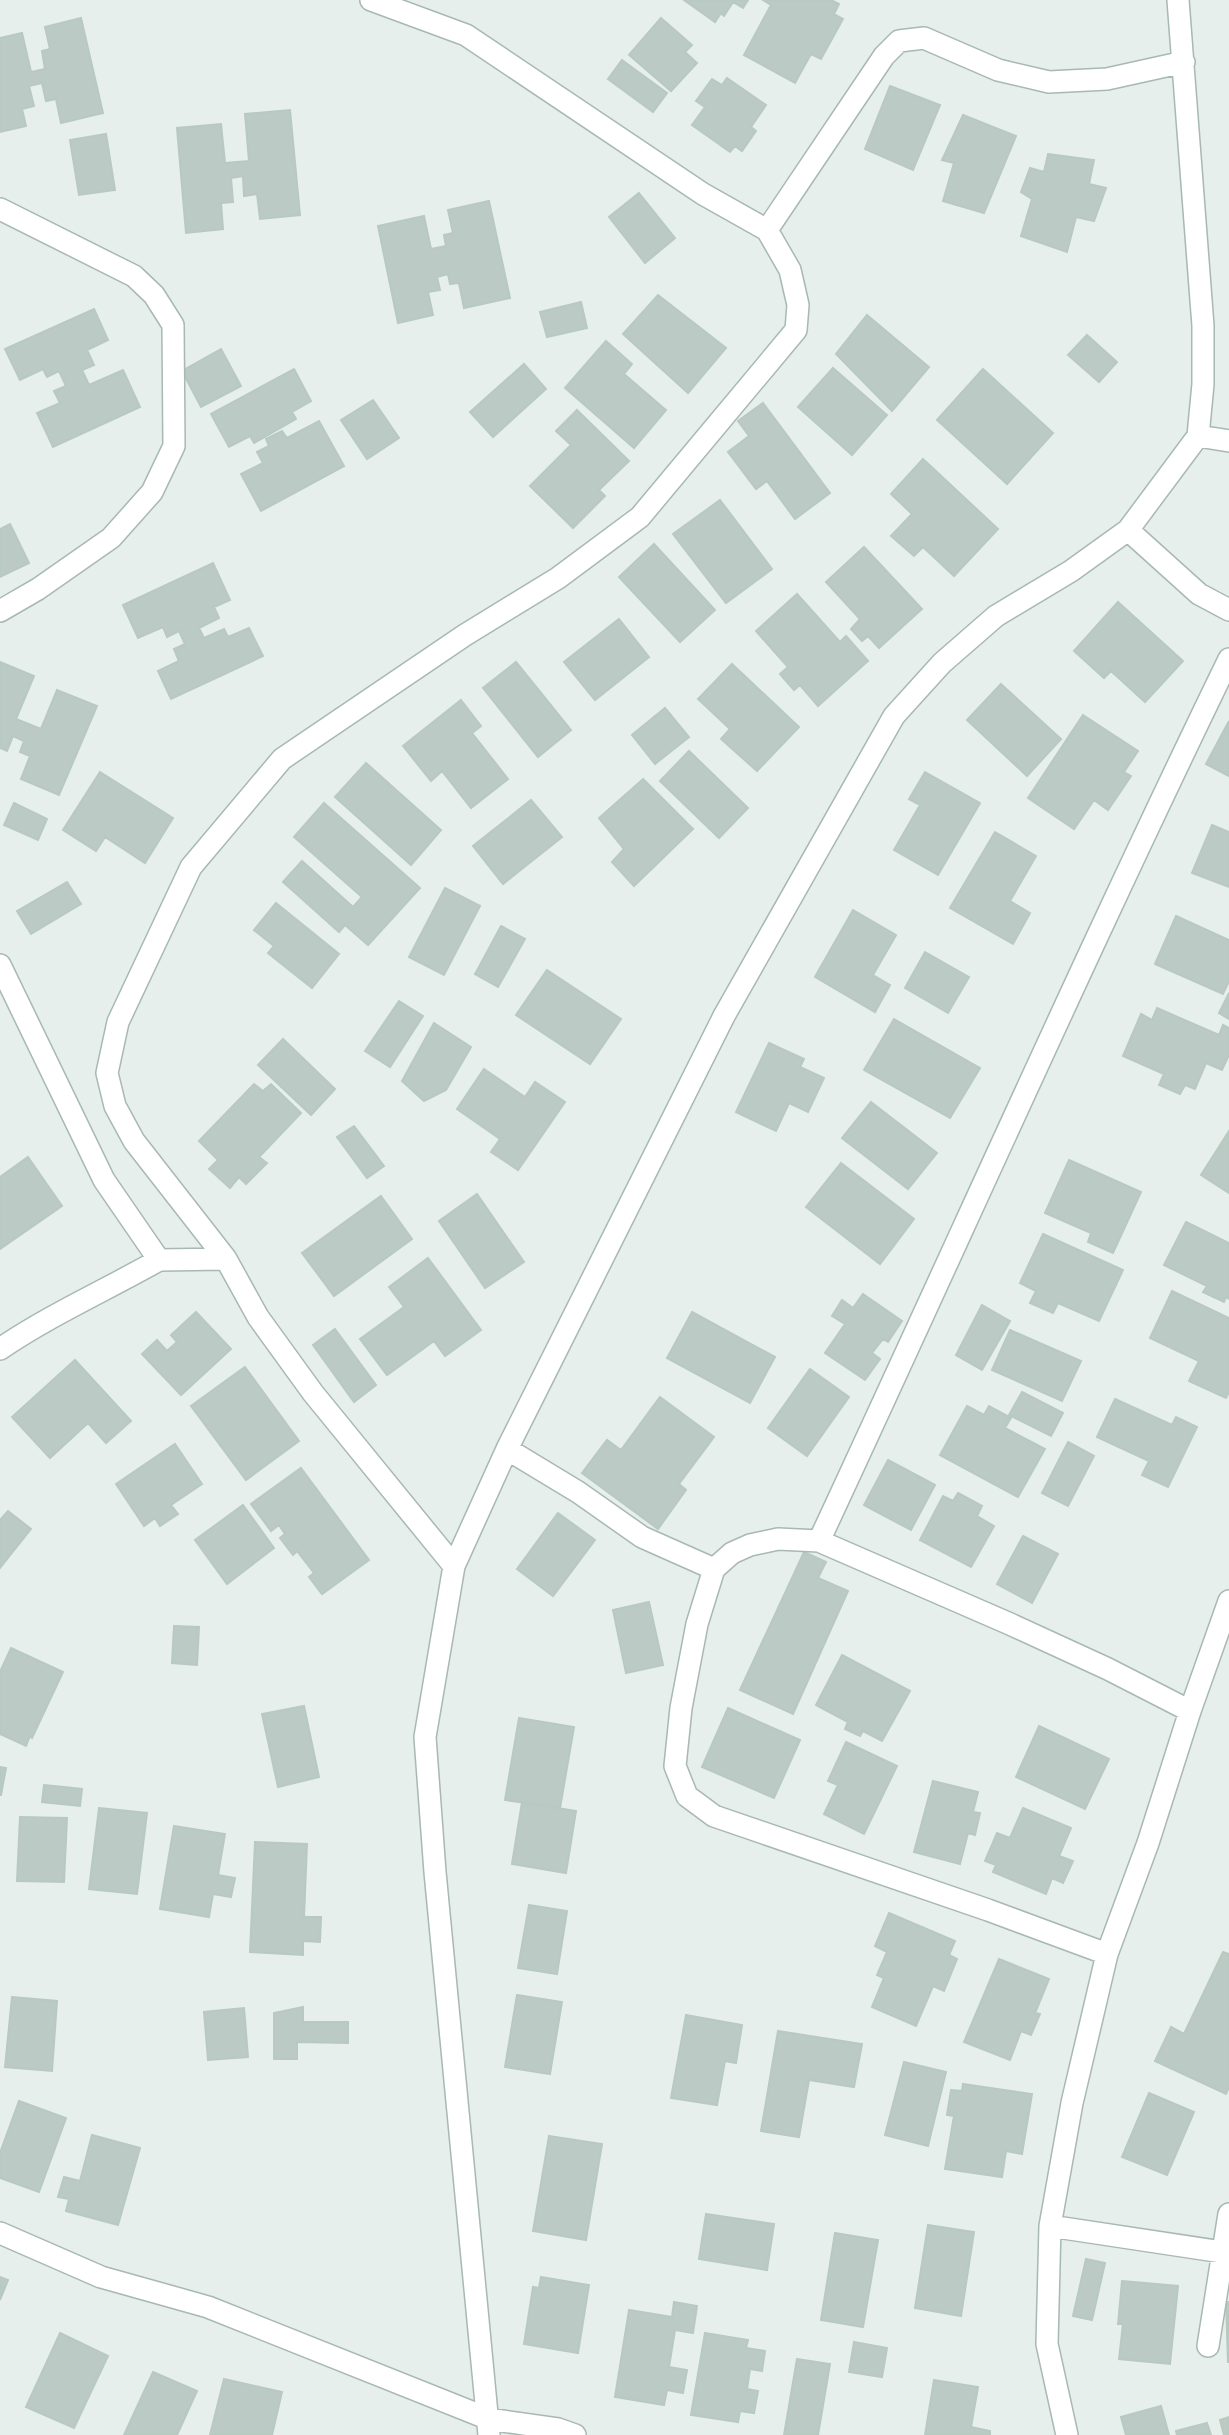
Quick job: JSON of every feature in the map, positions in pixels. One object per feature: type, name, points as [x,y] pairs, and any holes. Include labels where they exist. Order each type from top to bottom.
[{"type":"street","points":[[371,0],[466,35],[704,194],[767,230],[790,270],[798,305],[796,330],[640,517],[558,578],[466,635],[282,760],[191,867],[118,1022],[107,1073],[115,1106],[134,1142],[226,1259],[258,1317],[313,1393],[454,1566]]},
{"type":"street","points":[[489,2427],[435,1872],[425,1737],[454,1566],[507,1449],[724,1016],[894,716],[942,663],[996,616],[1071,571],[1128,530],[1198,436],[1203,384],[1203,326],[1178,0]]},
{"type":"street","points":[[767,230],[884,55],[899,41],[924,38],[998,70],[1049,82],[1107,79],[1184,62]]},
{"type":"street","points":[[0,209],[134,276],[154,295],[173,324],[174,446],[152,492],[111,538],[38,589],[0,611]]},
{"type":"street","points":[[1198,436],[1229,441]]},
{"type":"street","points":[[1128,530],[1199,594],[1229,610]]},
{"type":"street","points":[[819,1541],[1084,961],[1229,659]]},
{"type":"street","points":[[0,965],[104,1180],[159,1260]]},
{"type":"street","points":[[0,1349],[35,1326],[159,1260],[226,1259]]},
{"type":"street","points":[[507,1449],[578,1492],[642,1537],[714,1569]]},
{"type":"street","points":[[1107,1954],[714,1816],[687,1796],[675,1766],[681,1708],[697,1624],[714,1569],[732,1553],[750,1545],[778,1539],[819,1541],[1023,1630],[1190,1711]]},
{"type":"street","points":[[1067,2435],[1047,2344],[1050,2226],[1072,2103],[1107,1954],[1148,1843],[1229,1601]]},
{"type":"street","points":[[1208,2346],[1226,2252],[1229,2214]]},
{"type":"street","points":[[1050,2226],[1226,2252]]},
{"type":"street","points":[[0,2233],[101,2277],[208,2307],[489,2427],[558,2429],[575,2435]]},
{"type":"building","points":[[684,0],[748,0],[743,8],[733,2],[724,16],[721,13],[715,22]]},
{"type":"building","points":[[763,0],[831,0],[839,4],[834,14],[843,19],[821,59],[811,54],[795,83],[744,55],[771,5]]},
{"type":"building","points":[[81,18],[103,113],[61,123],[56,99],[46,101],[42,83],[29,86],[34,106],[22,109],[26,126],[0,132],[0,38],[22,33],[31,72],[45,69],[42,51],[50,49],[45,27]]},
{"type":"building","points":[[661,18],[692,45],[685,52],[697,63],[671,91],[629,55]]},
{"type":"building","points":[[622,60],[667,93],[653,112],[608,79]]},
{"type":"building","points":[[727,78],[766,105],[751,127],[756,131],[742,151],[735,146],[730,152],[692,125],[705,107],[696,101],[712,79],[722,85]]},
{"type":"building","points":[[890,86],[940,105],[913,170],[865,149]]},
{"type":"building","points":[[290,110],[300,215],[260,219],[257,194],[244,196],[243,176],[231,178],[233,202],[221,203],[223,229],[186,233],[177,128],[221,124],[225,163],[249,161],[245,114]]},
{"type":"building","points":[[963,115],[1016,136],[984,213],[943,201],[954,163],[942,160]]},
{"type":"building","points":[[106,134],[115,190],[79,195],[70,140]]},
{"type":"building","points":[[1048,154],[1094,160],[1089,184],[1106,188],[1094,221],[1076,217],[1067,252],[1021,236],[1032,199],[1021,192],[1030,168],[1044,172]]},
{"type":"building","points":[[639,193],[675,238],[645,263],[609,217]]},
{"type":"building","points":[[489,201],[510,298],[464,308],[459,283],[450,284],[448,274],[437,277],[440,290],[428,292],[433,315],[398,323],[378,226],[424,216],[431,249],[446,246],[444,235],[453,233],[448,210]]},
{"type":"building","points":[[658,295],[726,348],[688,393],[623,334]]},
{"type":"building","points":[[581,302],[587,328],[547,337],[540,312]]},
{"type":"building","points":[[94,309],[108,340],[87,350],[94,365],[82,370],[89,385],[123,370],[140,407],[53,447],[37,413],[60,403],[54,391],[66,386],[59,371],[47,377],[43,369],[20,380],[5,349]]},
{"type":"building","points":[[867,315],[929,367],[892,411],[836,354]]},
{"type":"building","points":[[1087,335],[1117,362],[1099,382],[1068,355]]},
{"type":"building","points":[[606,341],[632,364],[624,374],[666,410],[634,448],[565,388]]},
{"type":"building","points":[[221,349],[241,386],[201,407],[182,371]]},
{"type":"building","points":[[524,364],[546,389],[493,437],[470,412]]},
{"type":"building","points":[[833,368],[887,415],[852,455],[798,407]]},
{"type":"building","points":[[294,369],[311,401],[292,412],[296,419],[254,443],[250,436],[229,447],[211,414]]},
{"type":"building","points":[[983,369],[1053,433],[1007,484],[937,420]]},
{"type":"building","points":[[373,400],[399,438],[367,459],[341,420]]},
{"type":"building","points":[[763,403],[830,493],[795,519],[767,481],[756,489],[728,452],[749,436],[738,421]]},
{"type":"building","points":[[577,410],[629,461],[599,490],[605,496],[573,528],[530,486],[571,445],[556,431]]},
{"type":"building","points":[[319,421],[344,466],[261,511],[241,474],[263,463],[257,452],[269,446],[266,439],[282,431],[287,438]]},
{"type":"building","points":[[923,459],[998,529],[954,576],[923,547],[914,556],[891,536],[912,514],[891,494]]},
{"type":"building","points":[[720,500],[772,569],[726,603],[673,534]]},
{"type":"building","points":[[10,524],[29,563],[0,577],[0,529]]},
{"type":"building","points":[[654,544],[715,610],[680,642],[619,577]]},
{"type":"building","points":[[864,547],[922,609],[879,648],[868,636],[862,641],[851,629],[860,619],[826,582]]},
{"type":"building","points":[[213,563],[230,600],[214,607],[219,618],[199,628],[204,638],[224,629],[228,637],[249,628],[263,656],[171,699],[158,671],[179,661],[174,649],[185,644],[179,631],[167,637],[163,627],[138,638],[123,605]]},
{"type":"building","points":[[797,594],[840,642],[846,636],[868,661],[818,706],[800,685],[794,690],[780,674],[788,667],[756,631]]},
{"type":"building","points":[[1118,602],[1183,661],[1145,702],[1111,671],[1104,678],[1074,651]]},
{"type":"building","points":[[619,619],[649,657],[595,700],[564,662]]},
{"type":"building","points":[[0,662],[34,676],[16,719],[41,729],[57,690],[97,706],[59,795],[21,779],[30,756],[20,752],[24,741],[13,736],[7,751],[0,748]]},
{"type":"building","points":[[516,662],[571,730],[538,757],[483,688]]},
{"type":"building","points":[[732,664],[799,727],[757,771],[721,739],[730,729],[698,699]]},
{"type":"building","points":[[1001,684],[1061,739],[1027,776],[967,720]]},
{"type":"building","points":[[461,700],[481,726],[472,733],[508,779],[471,808],[442,771],[431,781],[403,746]]},
{"type":"building","points":[[665,708],[689,737],[655,764],[632,735]]},
{"type":"building","points":[[1083,715],[1138,751],[1124,772],[1131,776],[1108,810],[1094,800],[1074,829],[1028,798]]},
{"type":"building","points":[[1229,721],[1229,776],[1206,764]]},
{"type":"building","points":[[689,751],[748,808],[719,838],[660,781]]},
{"type":"building","points":[[366,763],[441,830],[411,865],[335,797]]},
{"type":"building","points":[[100,772],[173,818],[145,863],[105,837],[96,851],[63,830]]},
{"type":"building","points":[[925,772],[980,803],[938,875],[894,850],[920,805],[909,799]]},
{"type":"building","points":[[643,779],[693,829],[634,886],[612,862],[624,849],[599,818]]},
{"type":"building","points":[[531,800],[562,837],[503,884],[473,846]]},
{"type":"building","points":[[14,803],[47,819],[38,840],[4,825]]},
{"type":"building","points":[[324,803],[420,888],[368,945],[345,925],[339,932],[283,882],[302,861],[353,907],[362,897],[294,837]]},
{"type":"building","points":[[1212,825],[1229,832],[1229,887],[1192,873]]},
{"type":"building","points":[[995,832],[1036,856],[1010,901],[1030,913],[1013,944],[950,908]]},
{"type":"building","points":[[67,882],[81,904],[31,934],[17,911]]},
{"type":"building","points":[[445,888],[480,906],[444,975],[409,957]]},
{"type":"building","points":[[276,903],[339,954],[312,988],[268,953],[274,946],[254,930]]},
{"type":"building","points":[[853,910],[896,935],[873,975],[890,985],[875,1012],[815,977]]},
{"type":"building","points":[[1176,916],[1229,940],[1229,981],[1223,994],[1155,964]]},
{"type":"building","points":[[501,926],[525,939],[498,987],[475,974]]},
{"type":"building","points":[[925,952],[969,977],[948,1013],[905,988]]},
{"type":"building","points":[[547,970],[621,1019],[590,1064],[516,1015]]},
{"type":"building","points":[[1229,993],[1229,1019],[1219,1013]]},
{"type":"building","points":[[399,1001],[423,1016],[390,1067],[365,1051]]},
{"type":"building","points":[[1157,1008],[1219,1035],[1223,1025],[1229,1028],[1229,1055],[1222,1070],[1206,1063],[1195,1089],[1185,1085],[1180,1094],[1159,1085],[1164,1074],[1123,1056],[1141,1014],[1152,1020]]},
{"type":"building","points":[[894,1019],[980,1068],[950,1118],[864,1070]]},
{"type":"building","points":[[434,1023],[471,1047],[446,1090],[424,1101],[402,1081]]},
{"type":"building","points":[[283,1039],[335,1089],[311,1115],[258,1065]]},
{"type":"building","points":[[769,1043],[804,1059],[800,1067],[824,1078],[808,1112],[789,1103],[776,1131],[736,1112]]},
{"type":"building","points":[[484,1069],[525,1097],[535,1082],[565,1102],[518,1170],[491,1152],[500,1139],[457,1109]]},
{"type":"building","points":[[254,1084],[263,1091],[271,1084],[301,1113],[259,1157],[267,1163],[246,1184],[239,1177],[230,1188],[209,1169],[218,1160],[199,1141]]},
{"type":"building","points":[[871,1102],[937,1153],[908,1189],[842,1138]]},
{"type":"building","points":[[354,1126],[384,1166],[367,1178],[337,1137]]},
{"type":"building","points":[[1229,1131],[1229,1193],[1201,1175]]},
{"type":"building","points":[[28,1157],[62,1206],[0,1249],[0,1177]]},
{"type":"building","points":[[1069,1160],[1141,1192],[1113,1253],[1088,1242],[1091,1233],[1045,1213]]},
{"type":"building","points":[[841,1163],[914,1219],[880,1264],[806,1207]]},
{"type":"building","points":[[477,1194],[524,1262],[485,1288],[439,1221]]},
{"type":"building","points":[[381,1196],[412,1239],[334,1296],[302,1253]]},
{"type":"building","points":[[1186,1222],[1229,1243],[1229,1299],[1226,1297],[1224,1302],[1203,1292],[1207,1286],[1164,1265]]},
{"type":"building","points":[[1043,1234],[1123,1270],[1099,1321],[1058,1303],[1053,1313],[1030,1303],[1036,1291],[1020,1283]]},
{"type":"building","points":[[428,1258],[481,1330],[445,1356],[434,1341],[387,1375],[360,1339],[404,1307],[389,1287]]},
{"type":"building","points":[[1172,1291],[1229,1318],[1229,1392],[1226,1398],[1189,1381],[1199,1361],[1150,1338]]},
{"type":"building","points":[[863,1294],[902,1321],[888,1342],[883,1339],[872,1353],[880,1359],[865,1380],[825,1353],[845,1324],[832,1316],[842,1300],[853,1308]]},
{"type":"building","points":[[982,1305],[1010,1321],[982,1370],[956,1355]]},
{"type":"building","points":[[196,1312],[231,1349],[181,1395],[142,1354],[157,1340],[167,1351],[177,1342],[171,1335]]},
{"type":"building","points":[[692,1312],[775,1357],[750,1403],[667,1358]]},
{"type":"building","points":[[335,1329],[376,1385],[354,1402],[313,1345]]},
{"type":"building","points":[[1010,1330],[1081,1361],[1062,1401],[992,1370]]},
{"type":"building","points":[[75,1360],[131,1421],[106,1443],[88,1423],[50,1458],[12,1417]]},
{"type":"building","points":[[245,1367],[299,1441],[246,1480],[191,1406]]},
{"type":"building","points":[[810,1369],[849,1397],[807,1456],[768,1428]]},
{"type":"building","points":[[1022,1392],[1063,1413],[1051,1436],[1009,1415]]},
{"type":"building","points":[[660,1397],[714,1437],[679,1484],[686,1490],[658,1529],[582,1473],[607,1440],[621,1450]]},
{"type":"building","points":[[1115,1399],[1172,1425],[1176,1417],[1197,1427],[1168,1487],[1142,1475],[1149,1461],[1097,1437]]},
{"type":"building","points":[[967,1406],[984,1415],[989,1406],[1011,1418],[1005,1428],[1045,1449],[1018,1497],[940,1455]]},
{"type":"building","points":[[1068,1442],[1094,1456],[1068,1506],[1042,1493]]},
{"type":"building","points":[[175,1444],[202,1484],[171,1505],[178,1514],[160,1526],[155,1518],[144,1526],[116,1484]]},
{"type":"building","points":[[888,1460],[935,1485],[911,1530],[864,1505]]},
{"type":"building","points":[[301,1468],[369,1560],[322,1594],[309,1577],[314,1573],[297,1551],[293,1555],[280,1538],[285,1534],[279,1525],[271,1531],[251,1504]]},
{"type":"building","points":[[958,1493],[982,1506],[977,1516],[994,1526],[971,1567],[920,1540],[943,1496],[953,1501]]},
{"type":"building","points":[[243,1505],[274,1548],[227,1584],[195,1540]]},
{"type":"building","points":[[8,1511],[31,1529],[0,1568],[0,1520]]},
{"type":"building","points":[[558,1513],[595,1540],[553,1596],[517,1569]]},
{"type":"building","points":[[1023,1536],[1058,1554],[1032,1603],[997,1584]]},
{"type":"building","points":[[804,1552],[826,1562],[818,1578],[848,1591],[793,1714],[740,1690]]},
{"type":"building","points":[[649,1602],[663,1665],[626,1673],[613,1610]]},
{"type":"building","points":[[174,1626],[199,1627],[197,1665],[172,1663]]},
{"type":"building","points":[[11,1648],[63,1672],[26,1746],[0,1734],[0,1672]]},
{"type":"building","points":[[842,1655],[910,1691],[882,1741],[863,1731],[860,1736],[845,1729],[848,1722],[816,1705]]},
{"type":"building","points":[[304,1706],[319,1777],[278,1787],[262,1714]]},
{"type":"building","points":[[728,1708],[800,1740],[774,1798],[702,1767]]},
{"type":"building","points":[[519,1718],[574,1727],[560,1808],[505,1800]]},
{"type":"building","points":[[1039,1726],[1109,1759],[1085,1809],[1016,1777]]},
{"type":"building","points":[[846,1742],[897,1766],[864,1834],[824,1814],[838,1785],[828,1781]]},
{"type":"building","points":[[0,1767],[6,1768],[1,1795],[0,1795]]},
{"type":"building","points":[[933,1781],[978,1792],[973,1812],[980,1813],[975,1835],[968,1833],[960,1864],[914,1852]]},
{"type":"building","points":[[44,1785],[82,1789],[80,1806],[42,1802]]},
{"type":"building","points":[[522,1802],[576,1811],[566,1873],[512,1864]]},
{"type":"building","points":[[99,1808],[147,1813],[137,1894],[89,1889]]},
{"type":"building","points":[[1023,1808],[1071,1828],[1059,1856],[1073,1861],[1063,1883],[1052,1878],[1046,1894],[993,1872],[996,1865],[985,1861],[997,1833],[1010,1838]]},
{"type":"building","points":[[20,1817],[67,1818],[64,1882],[17,1881]]},
{"type":"building","points":[[174,1826],[225,1834],[218,1875],[235,1878],[231,1897],[213,1894],[209,1917],[160,1909]]},
{"type":"building","points":[[255,1842],[307,1844],[304,1917],[321,1917],[320,1942],[303,1941],[303,1955],[250,1952]]},
{"type":"building","points":[[529,1905],[567,1911],[557,1974],[518,1968]]},
{"type":"building","points":[[889,1913],[955,1941],[949,1955],[957,1959],[944,1991],[933,1986],[916,2026],[872,2007],[884,1978],[877,1975],[887,1952],[875,1946]]},
{"type":"building","points":[[1223,1952],[1229,1954],[1229,2087],[1226,2094],[1155,2061],[1171,2027],[1184,2034]]},
{"type":"building","points":[[999,1959],[1049,1979],[1035,2013],[1040,2014],[1031,2035],[1021,2031],[1010,2060],[964,2042]]},
{"type":"building","points":[[517,1995],[562,2002],[550,2074],[505,2067]]},
{"type":"building","points":[[12,1997],[57,2001],[52,2071],[5,2067]]},
{"type":"building","points":[[303,2007],[303,2022],[348,2022],[348,2043],[297,2042],[297,2059],[274,2059],[274,2013]]},
{"type":"building","points":[[244,2008],[248,2057],[208,2060],[204,2012]]},
{"type":"building","points":[[686,2015],[742,2025],[736,2063],[725,2061],[717,2105],[671,2098]]},
{"type":"building","points":[[778,2031],[862,2044],[854,2087],[809,2080],[799,2137],[761,2131]]},
{"type":"building","points":[[904,2062],[946,2072],[928,2146],[885,2135]]},
{"type":"building","points":[[963,2084],[1032,2094],[1022,2154],[1006,2151],[1002,2177],[945,2169],[954,2116],[947,2115],[951,2090],[962,2091]]},
{"type":"building","points":[[1149,2093],[1194,2112],[1167,2175],[1122,2157]]},
{"type":"building","points":[[19,2101],[66,2118],[39,2192],[0,2178],[0,2153]]},
{"type":"building","points":[[92,2135],[140,2148],[118,2225],[66,2211],[69,2199],[58,2197],[64,2177],[80,2181]]},
{"type":"building","points":[[549,2136],[602,2144],[586,2240],[533,2231]]},
{"type":"building","points":[[706,2214],[774,2224],[767,2270],[699,2259]]},
{"type":"building","points":[[928,2225],[974,2232],[961,2316],[915,2308]]},
{"type":"building","points":[[835,2233],[878,2240],[863,2327],[821,2320]]},
{"type":"building","points":[[1086,2259],[1105,2263],[1092,2320],[1073,2316]]},
{"type":"building","points":[[0,2277],[8,2280],[0,2300]]},
{"type":"building","points":[[541,2277],[589,2285],[578,2353],[524,2344],[533,2287],[539,2288]]},
{"type":"building","points":[[1122,2281],[1178,2286],[1170,2364],[1119,2359],[1123,2324],[1118,2324]]},
{"type":"building","points":[[674,2302],[697,2306],[693,2333],[675,2330],[669,2367],[687,2370],[683,2393],[667,2390],[664,2405],[615,2397],[629,2310],[672,2317]]},
{"type":"building","points":[[1226,2302],[1229,2302],[1229,2362],[1228,2362]]},
{"type":"building","points":[[60,2333],[108,2356],[74,2428],[26,2407]]},
{"type":"building","points":[[705,2333],[748,2340],[746,2348],[765,2351],[762,2371],[750,2369],[747,2389],[758,2391],[754,2413],[740,2411],[738,2422],[691,2415]]},
{"type":"building","points":[[854,2342],[887,2348],[882,2377],[849,2372]]},
{"type":"building","points":[[797,2359],[830,2364],[818,2435],[784,2435]]},
{"type":"building","points":[[153,2372],[197,2391],[177,2435],[124,2435]]},
{"type":"building","points":[[224,2379],[282,2392],[272,2435],[210,2435]]},
{"type":"building","points":[[934,2380],[978,2387],[971,2427],[990,2431],[990,2435],[925,2435]]},
{"type":"building","points":[[1161,2406],[1169,2435],[1126,2435],[1121,2417]]},
{"type":"building","points":[[1229,2417],[1229,2435],[1224,2435],[1220,2420]]},
{"type":"building","points":[[1207,2423],[1211,2435],[1177,2435],[1176,2431]]}]
